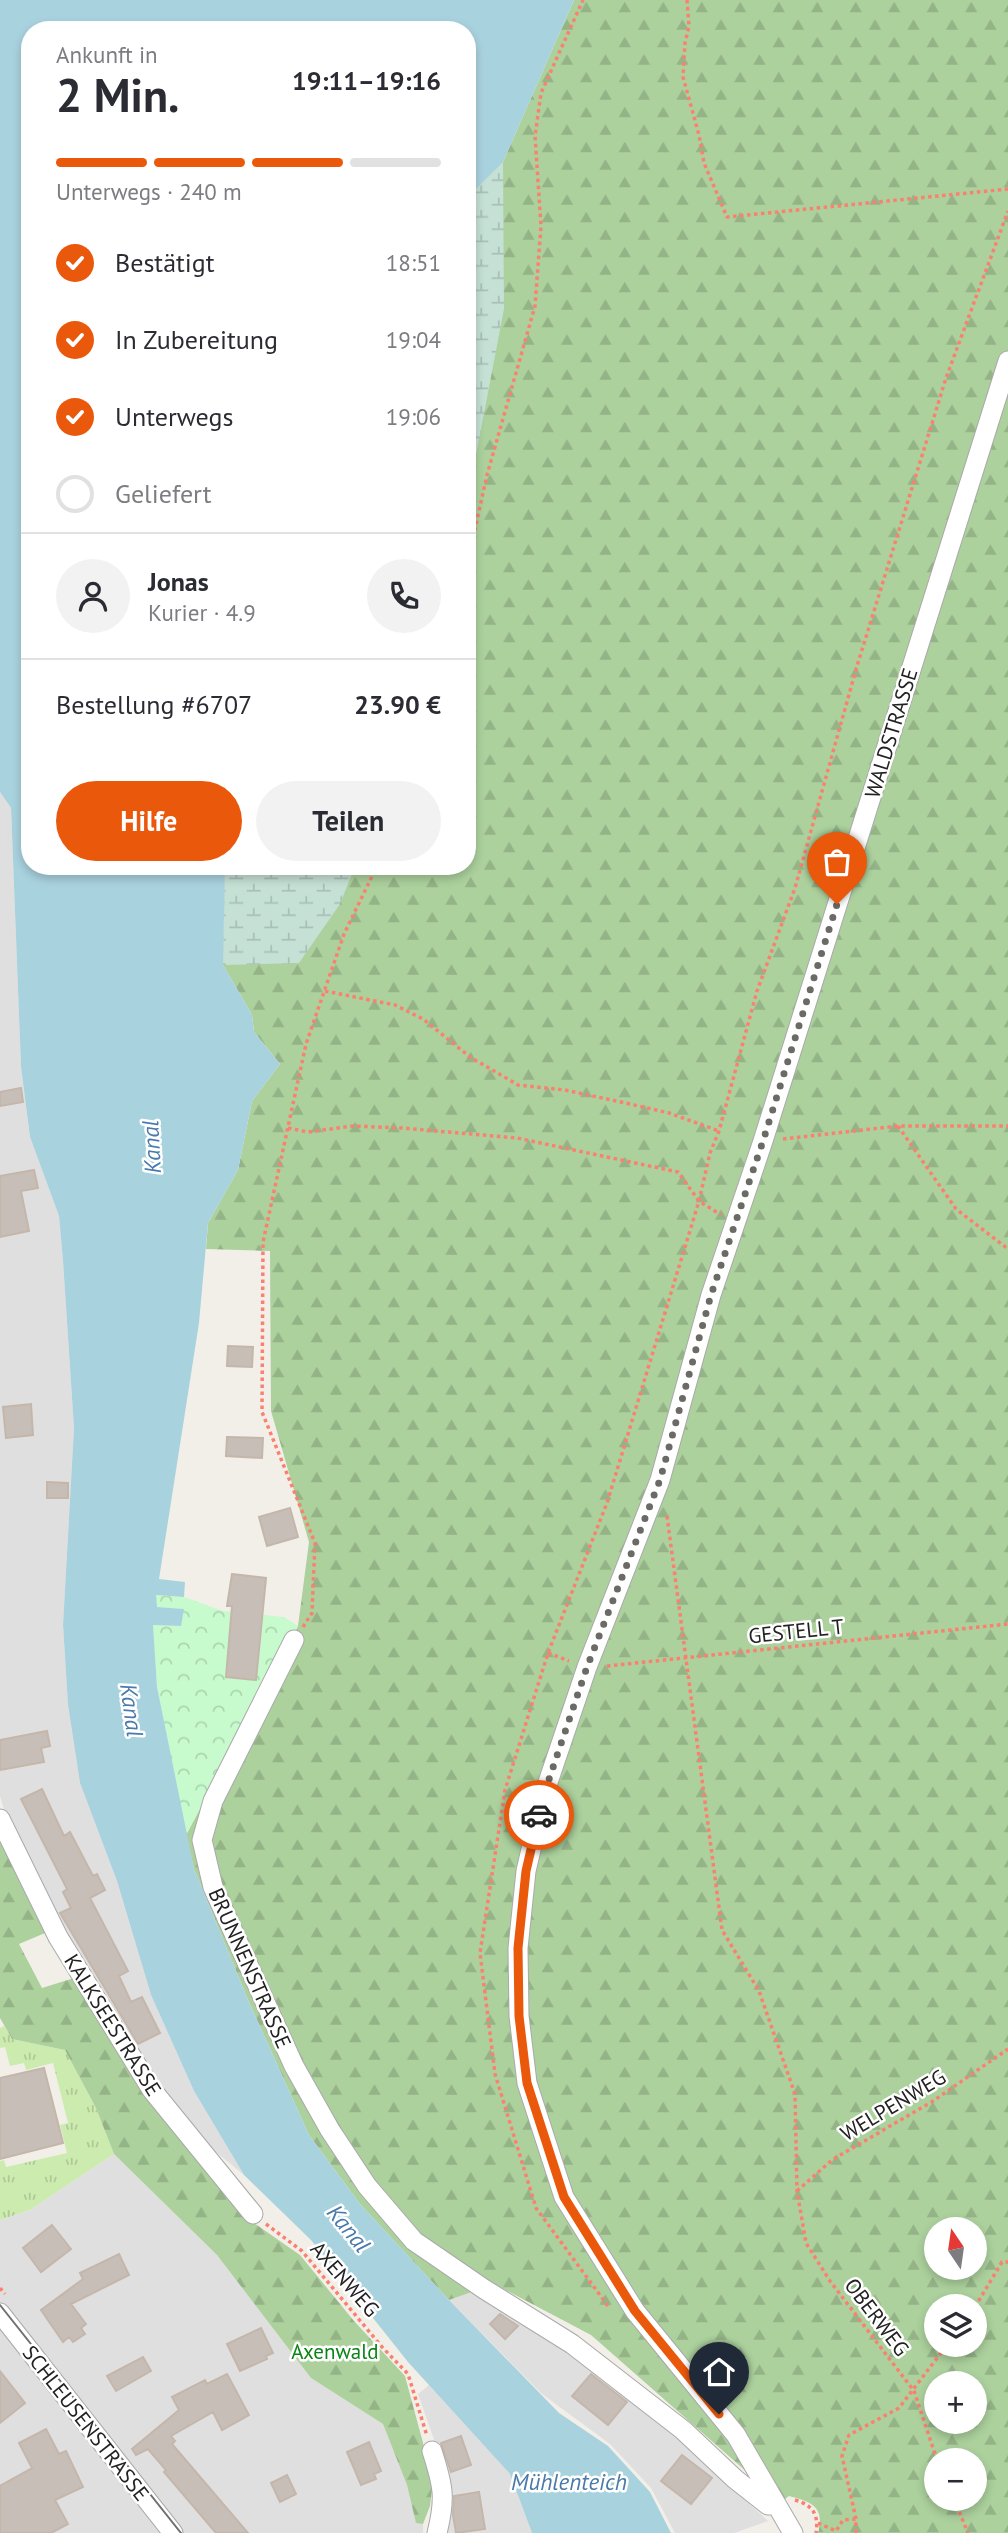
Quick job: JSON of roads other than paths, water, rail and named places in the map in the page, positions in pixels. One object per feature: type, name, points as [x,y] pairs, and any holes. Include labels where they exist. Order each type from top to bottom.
[{"type":"street","name":"WALDSTRASSE","points":[[793,2533],[783,2501],[736,2435],[635,2311],[564,2197],[527,2083],[519,2016],[518,1948],[526,1871],[544,1794],[587,1667],[660,1480],[711,1295],[763,1141],[1008,361]]},
{"type":"street","name":"BRUNNENSTRASSE","points":[[294,1640],[213,1801],[202,1840],[213,1887],[294,2066],[330,2130],[367,2186],[414,2241],[572,2344],[683,2430],[735,2479],[768,2505],[783,2501]]},
{"type":"street","name":"KALKSEESTRASSE","points":[[0,1819],[58,1937],[152,2090],[253,2214]]},
{"type":"street","name":"SCHLEUSENSTRASSE","points":[[0,2313],[173,2533]]},
{"type":"street","points":[[432,2451],[443,2483],[443,2511],[437,2533]]},
{"type":"water","points":[[0,0],[574,0],[503,162],[476,189],[476,21],[21,21],[21,875],[225,875],[223,965],[252,1015],[254,1032],[280,1064],[252,1101],[238,1170],[208,1223],[199,1323],[159,1579],[185,1582],[184,1597],[156,1595],[157,1607],[184,1609],[181,1626],[153,1625],[157,1687],[194,1869],[248,2000],[309,2135],[360,2204],[449,2300],[559,2413],[608,2446],[650,2492],[671,2533],[532,2533],[510,2474],[408,2362],[311,2240],[244,2175],[194,2091],[151,1995],[117,1881],[80,1783],[68,1705],[63,1625],[74,1428],[63,1261],[59,1216],[30,1137],[21,1067],[11,808],[0,792]]},
{"type":"tram line","points":[[0,2305],[181,2533]]},
{"type":"water label","name":"Kanal","points":[[151,1147]]},
{"type":"water label","name":"Kanal","points":[[132,1710]]},
{"type":"water label","name":"Kanal","points":[[349,2228]]},
{"type":"water label","name":"Mühlenteich","points":[[569,2481]]},
{"type":"park label","name":"Axenwald","points":[[335,2351]]}]
